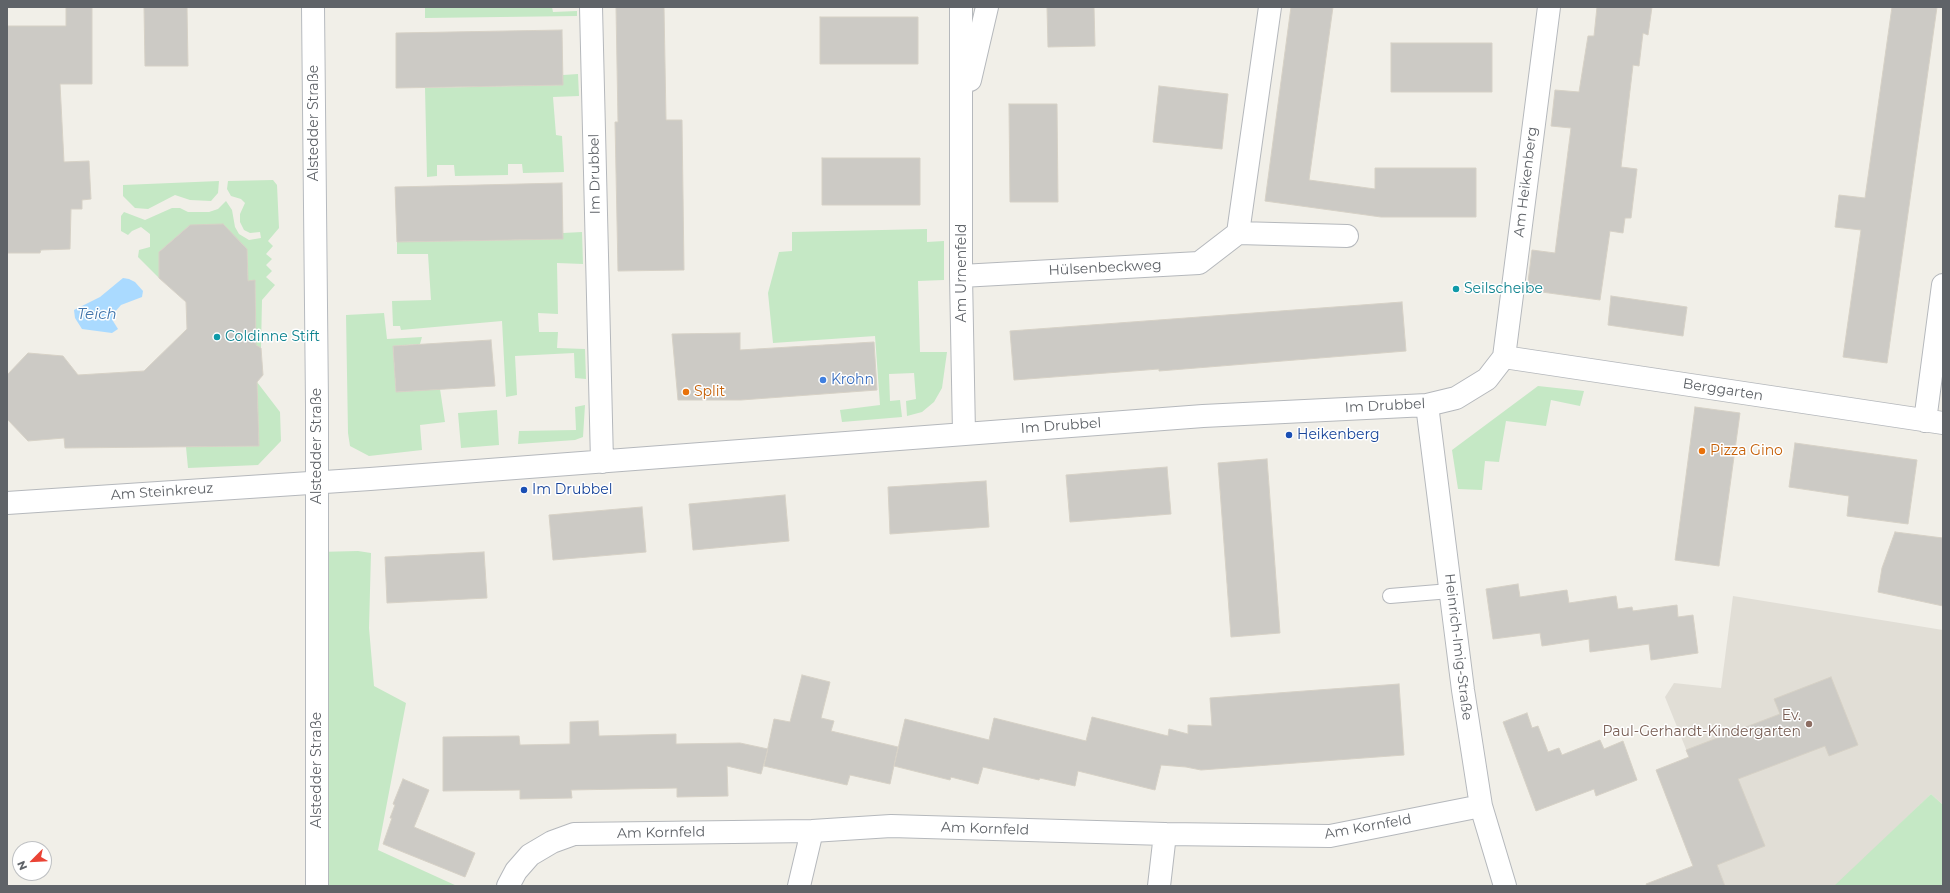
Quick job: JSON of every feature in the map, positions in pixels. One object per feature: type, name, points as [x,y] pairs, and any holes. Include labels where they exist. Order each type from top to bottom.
[{"type":"street","name":"Alstedder Straße","points":[[313,7],[317,482],[316,886]]},
{"type":"street","name":"Im Drubbel","points":[[591,7],[602,462]]},
{"type":"street","name":"Am Urnenfeld","points":[[961,7],[961,276],[964,433]]},
{"type":"street","name":"Am Urnenfeld","points":[[962,113],[988,7]]},
{"type":"street","points":[[1270,7],[1238,232],[1348,236]]},
{"type":"street","name":"Am Heikenberg","points":[[1504,357],[1549,7]]},
{"type":"street","name":"Hülsenbeckweg","points":[[961,276],[1199,263],[1238,232]]},
{"type":"street","points":[[1934,422],[1943,285]]},
{"type":"street","name":"Im Drubbel","points":[[317,482],[602,462],[964,433],[1203,416],[1427,405],[1456,398],[1487,380],[1504,357]]},
{"type":"street","name":"Berggarten","points":[[1504,357],[1934,422]]},
{"type":"street","name":"Heinrich-Imig-Straße","points":[[1427,405],[1463,690],[1481,806],[1505,886]]},
{"type":"street","name":"Am Steinkreuz","points":[[7,503],[317,482]]},
{"type":"street","name":"Am Kornfeld","points":[[508,886],[516,871],[530,856],[552,842],[574,834],[812,831],[891,826],[1165,834],[1330,836],[1481,806]]},
{"type":"street","points":[[799,886],[812,831]]},
{"type":"street","points":[[1159,886],[1165,834]]},
{"type":"lane","points":[[1390,596],[1450,591]]},
{"type":"shaded area","name":"Ev. Paul-Gerhardt-Kindergarten","points":[[1733,596],[1943,630],[1943,805],[1931,794],[1836,886],[1725,886],[1714,858],[1687,849],[1656,770],[1690,759],[1665,697],[1674,683],[1721,688]]},
{"type":"green space","points":[[425,7],[552,7],[553,12],[577,11],[577,16],[425,18]]},
{"type":"green space","points":[[578,74],[579,96],[553,97],[556,135],[562,136],[564,172],[523,173],[522,164],[508,164],[508,175],[455,176],[454,165],[437,165],[437,176],[427,177],[425,88],[563,85],[563,75]]},
{"type":"green space","points":[[273,180],[277,185],[279,228],[268,241],[273,246],[266,254],[272,259],[266,265],[272,271],[266,277],[275,285],[262,300],[261,348],[256,345],[255,281],[248,281],[247,249],[223,225],[190,225],[159,252],[159,278],[138,257],[139,250],[150,247],[150,234],[141,227],[132,231],[128,235],[121,231],[121,216],[124,212],[145,220],[172,208],[180,208],[188,212],[209,212],[218,209],[226,201],[232,210],[235,227],[239,234],[249,240],[261,238],[260,232],[250,233],[244,230],[240,222],[240,214],[245,203],[241,199],[231,196],[227,189],[228,181]]},
{"type":"green space","points":[[219,181],[218,193],[211,201],[190,200],[175,195],[148,209],[135,208],[123,196],[123,185]]},
{"type":"green space","points":[[927,229],[927,242],[944,241],[944,280],[918,281],[920,352],[947,352],[942,388],[934,402],[922,412],[907,416],[906,401],[916,399],[914,373],[889,374],[890,401],[900,400],[902,417],[842,422],[840,410],[880,405],[875,336],[773,343],[768,293],[779,252],[792,251],[792,232]]},
{"type":"green space","points":[[582,232],[583,264],[557,263],[558,314],[538,313],[539,332],[558,332],[557,348],[585,349],[586,379],[575,378],[574,353],[515,356],[517,395],[506,397],[502,321],[401,330],[400,326],[393,326],[392,301],[431,300],[428,254],[397,254],[397,242],[563,239],[563,233]]},
{"type":"green space","points":[[384,313],[387,339],[422,337],[420,344],[393,346],[396,392],[440,389],[445,422],[420,425],[422,450],[369,456],[350,446],[348,433],[346,315]]},
{"type":"green space","points":[[257,382],[280,412],[281,441],[258,465],[188,468],[186,447],[259,446]]},
{"type":"green space","points":[[1538,386],[1584,391],[1580,406],[1551,400],[1546,426],[1506,421],[1499,462],[1485,461],[1482,490],[1458,489],[1452,450]]},
{"type":"green space","points":[[585,405],[583,437],[575,440],[518,444],[519,431],[576,430],[575,407]]},
{"type":"green space","points":[[497,410],[499,445],[461,448],[458,413]]},
{"type":"green space","points":[[358,551],[371,553],[369,628],[374,686],[406,703],[378,850],[457,886],[317,886],[317,552]]},
{"type":"green space","points":[[1931,794],[1943,805],[1943,886],[1834,886]]},
{"type":"water","name":"Teich","points":[[123,278],[135,282],[143,291],[142,297],[121,305],[113,314],[113,321],[118,329],[112,333],[82,329],[75,318],[74,310],[100,297]]},
{"type":"building","points":[[66,7],[92,7],[92,84],[60,84],[64,162],[89,161],[91,199],[82,200],[82,209],[71,209],[70,249],[41,250],[40,253],[7,253],[7,26],[66,26]]},
{"type":"building","points":[[144,7],[187,7],[188,66],[145,66]]},
{"type":"building","points":[[616,7],[664,7],[666,120],[682,120],[684,270],[618,271],[615,122],[618,122]]},
{"type":"building","points":[[1047,7],[1094,7],[1095,46],[1048,47]]},
{"type":"building","points":[[1291,7],[1333,7],[1309,180],[1375,189],[1375,168],[1476,168],[1476,217],[1381,217],[1265,201]]},
{"type":"building","points":[[1597,7],[1652,7],[1648,35],[1643,33],[1639,66],[1633,65],[1621,167],[1637,169],[1631,218],[1625,218],[1623,233],[1610,231],[1600,300],[1527,290],[1532,250],[1555,253],[1571,128],[1551,126],[1555,90],[1579,92],[1588,36],[1594,36]]},
{"type":"building","points":[[1892,7],[1937,7],[1887,363],[1843,357],[1861,230],[1835,227],[1839,195],[1865,198]]},
{"type":"building","points":[[820,17],[918,17],[918,64],[820,64]]},
{"type":"building","points":[[562,30],[563,85],[396,88],[396,33]]},
{"type":"building","points":[[1391,43],[1492,43],[1492,92],[1391,92]]},
{"type":"building","points":[[1159,86],[1228,94],[1222,149],[1153,142]]},
{"type":"building","points":[[1009,104],[1057,104],[1058,202],[1010,202]]},
{"type":"building","points":[[822,158],[920,158],[920,205],[822,205]]},
{"type":"building","points":[[562,183],[563,239],[397,242],[395,187]]},
{"type":"building","name":"Coldinne Stift","points":[[223,224],[247,249],[248,281],[255,280],[256,345],[261,348],[263,375],[257,382],[259,446],[65,448],[64,438],[28,441],[7,419],[7,375],[28,353],[63,356],[78,375],[144,371],[187,329],[186,302],[159,278],[159,252],[190,225]]},
{"type":"building","points":[[1611,296],[1687,307],[1683,336],[1608,325]]},
{"type":"building","points":[[1402,302],[1406,351],[1159,371],[1159,369],[1014,380],[1010,331]]},
{"type":"building","points":[[740,333],[740,350],[874,342],[877,390],[741,400],[678,400],[672,334]]},
{"type":"building","points":[[491,340],[495,386],[396,392],[393,346]]},
{"type":"building","points":[[1695,407],[1740,413],[1719,566],[1675,560]]},
{"type":"building","points":[[1795,443],[1917,460],[1908,524],[1847,516],[1849,496],[1789,487]]},
{"type":"building","points":[[1267,459],[1280,633],[1231,637],[1218,463]]},
{"type":"building","points":[[1167,467],[1171,514],[1070,522],[1066,475]]},
{"type":"building","points":[[986,481],[989,527],[890,534],[888,487]]},
{"type":"building","points":[[785,495],[789,541],[693,550],[689,504]]},
{"type":"building","points":[[642,507],[646,552],[553,560],[549,515]]},
{"type":"building","points":[[1895,532],[1943,538],[1943,606],[1878,592],[1882,568]]},
{"type":"building","points":[[484,552],[487,598],[387,603],[385,557]]},
{"type":"building","points":[[1518,584],[1520,597],[1567,590],[1569,603],[1616,596],[1618,609],[1632,607],[1633,611],[1677,605],[1678,617],[1693,615],[1698,653],[1651,660],[1649,644],[1590,652],[1589,639],[1542,646],[1540,633],[1493,639],[1486,589]]},
{"type":"building","points":[[802,675],[830,682],[821,718],[834,721],[831,731],[898,747],[890,784],[850,775],[847,785],[764,766],[774,719],[790,722]]},
{"type":"building","points":[[1831,677],[1858,745],[1829,756],[1825,746],[1738,779],[1765,846],[1717,865],[1725,886],[1647,886],[1646,884],[1693,866],[1656,770],[1689,757],[1686,750],[1780,714],[1774,699]]},
{"type":"building","points":[[1399,684],[1404,755],[1201,770],[1161,765],[1155,790],[1078,771],[1075,786],[1040,778],[1039,780],[983,767],[978,784],[951,777],[950,780],[894,766],[905,719],[989,740],[994,718],[1086,741],[1092,717],[1168,736],[1169,729],[1188,734],[1188,725],[1212,726],[1210,698]]},
{"type":"building","points":[[1527,713],[1532,728],[1538,726],[1548,752],[1559,748],[1562,755],[1600,740],[1604,749],[1623,741],[1637,780],[1596,796],[1594,789],[1536,811],[1503,722]]},
{"type":"building","points":[[598,721],[599,736],[676,734],[676,744],[740,743],[768,749],[761,774],[727,766],[728,796],[677,797],[677,788],[571,790],[572,798],[520,799],[520,790],[443,791],[443,737],[519,736],[520,745],[570,744],[570,722]]},
{"type":"building","points":[[403,779],[429,790],[414,827],[475,853],[465,877],[383,844],[392,818],[390,818],[395,805],[393,804]]},
{"type":"place","name":"Seilscheibe","points":[[1456,289]]},
{"type":"place","name":"Coldinne Stift","points":[[217,337]]},
{"type":"place","name":"Krohn","points":[[823,380]]},
{"type":"place","name":"Split","points":[[686,392]]},
{"type":"place","name":"Heikenberg","points":[[1289,435]]},
{"type":"place","name":"Pizza Gino","points":[[1702,451]]},
{"type":"place","name":"Im Drubbel","points":[[524,490]]},
{"type":"place","name":"Ev. Paul-Gerhardt-Kindergarten","points":[[1809,724]]}]
